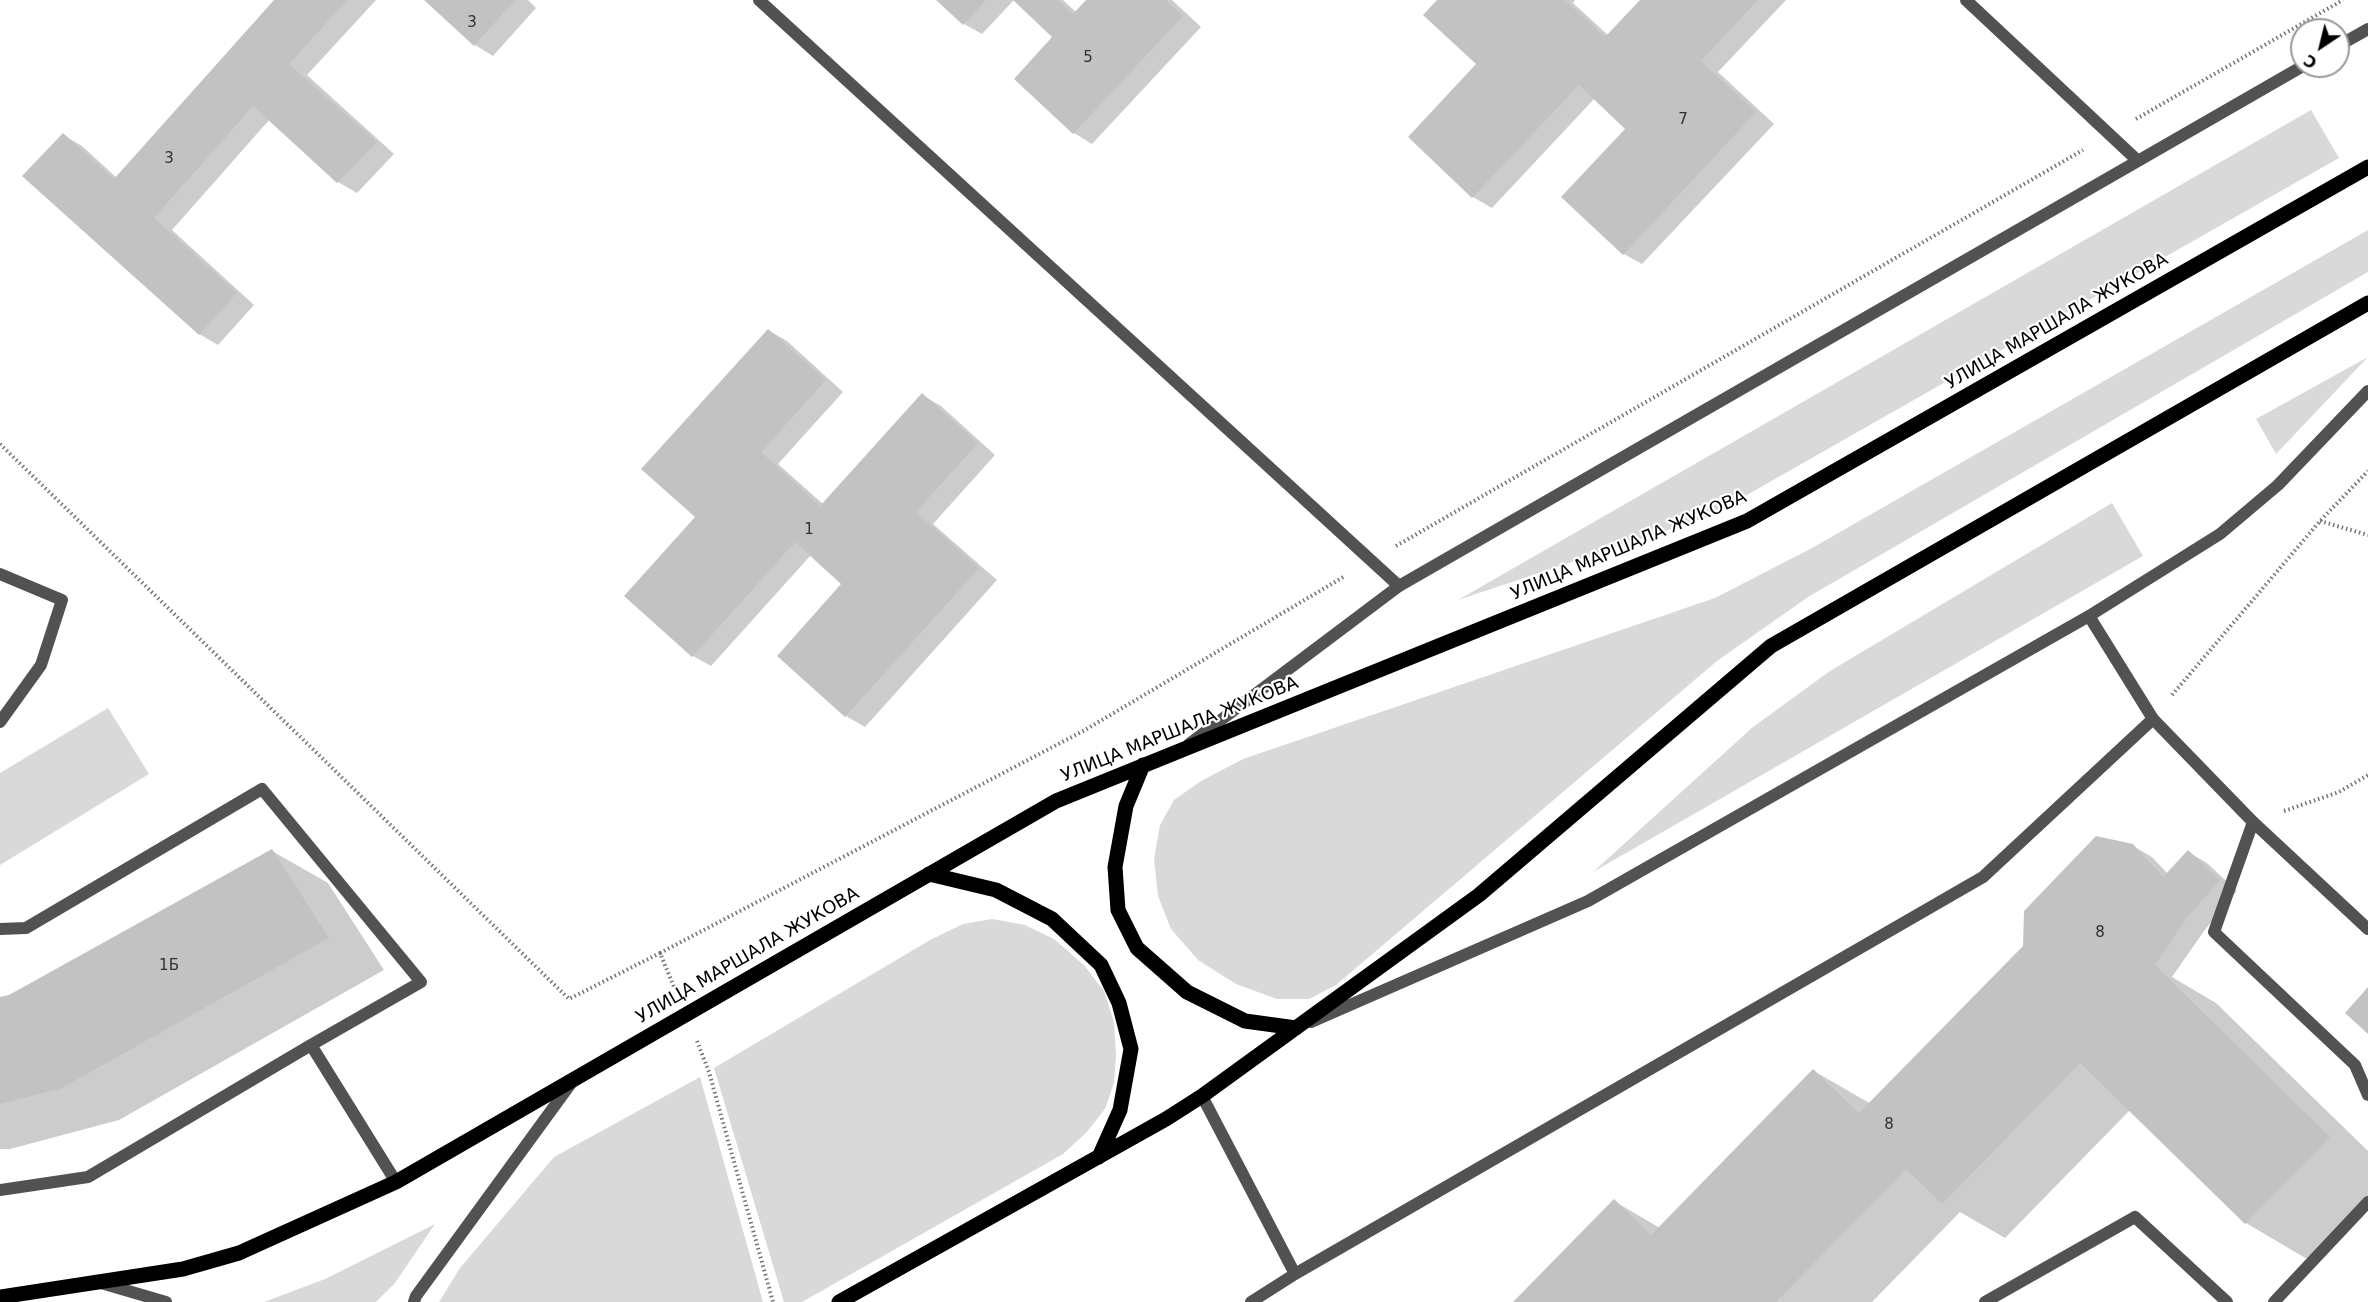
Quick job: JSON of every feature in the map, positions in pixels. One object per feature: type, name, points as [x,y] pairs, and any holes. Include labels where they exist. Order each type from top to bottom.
[{"type":"main road","name":"УЛИЦА МАРШАЛА ЖУКОВА","points":[[0,1297],[183,1269],[239,1253],[396,1182],[1056,801],[1746,521],[2368,167]]},
{"type":"main road","points":[[839,1302],[1099,1157],[1202,1096],[1479,895],[1771,646],[2368,303]]},
{"type":"main road","points":[[1143,765],[1126,806],[1115,867],[1118,910],[1137,948],[1187,992],[1245,1021],[1296,1028]]},
{"type":"main road","points":[[929,874],[996,890],[1052,919],[1101,965],[1119,1003],[1131,1049],[1120,1110],[1099,1157]]},
{"type":"street","points":[[759,0],[1399,586]]},
{"type":"street","points":[[1966,0],[2138,161]]},
{"type":"street","points":[[2350,39],[2368,29]]},
{"type":"street","points":[[1179,751],[1399,586],[2290,73]]},
{"type":"street","points":[[1296,1028],[1588,901],[2089,616],[2220,534],[2278,485],[2368,391]]},
{"type":"street","points":[[0,574],[62,600],[42,665],[0,722]]},
{"type":"street","points":[[2089,616],[2153,719],[2253,822],[2368,929]]},
{"type":"street","points":[[1251,1302],[1295,1274],[1983,878],[2153,719]]},
{"type":"street","points":[[0,929],[26,928],[262,789],[421,982],[88,1177],[0,1190]]},
{"type":"street","points":[[2253,822],[2214,932],[2355,1065],[2368,1095]]},
{"type":"street","points":[[310,1045],[396,1182]]},
{"type":"street","points":[[414,1302],[416,1296],[575,1078]]},
{"type":"street","points":[[1202,1096],[1295,1274]]},
{"type":"street","points":[[2274,1302],[2368,1202]]},
{"type":"street","points":[[1985,1302],[2135,1217],[2227,1302]]},
{"type":"street","points":[[97,1281],[166,1302]]},
{"type":"path","points":[[0,444],[569,999],[1085,730],[1371,561],[2343,0]]},
{"type":"path","points":[[2153,719],[2320,521],[2368,471]]},
{"type":"path","points":[[2320,521],[2368,535]]},
{"type":"path","points":[[2253,822],[2338,792],[2368,775]]},
{"type":"path","points":[[660,953],[709,1072],[773,1302]]},
{"type":"shaded area","points":[[2311,110],[2339,158],[1710,516],[1458,600]]},
{"type":"shaded area","points":[[2368,230],[2368,272],[1808,597],[1717,661],[1336,985],[1309,999],[1277,999],[1236,984],[1198,960],[1171,929],[1158,896],[1154,859],[1160,825],[1174,800],[1201,781],[1243,759],[1715,598],[1812,548]]},
{"type":"shaded area","points":[[2368,357],[2276,454],[2256,419]]},
{"type":"shaded area","points":[[2112,503],[2143,556],[1593,872],[1753,727],[1830,671]]},
{"type":"shaded area","points":[[108,708],[149,774],[0,865],[0,773]]},
{"type":"shaded area","points":[[992,919],[1025,925],[1054,939],[1084,965],[1104,991],[1114,1022],[1116,1056],[1114,1083],[1105,1109],[1086,1133],[1063,1154],[802,1302],[784,1302],[714,1068],[930,940],[963,924]]},
{"type":"shaded area","points":[[700,1077],[763,1302],[439,1302],[460,1268],[554,1157]]},
{"type":"shaded area","points":[[435,1224],[395,1283],[376,1302],[264,1302],[325,1279]]},
{"type":"building","points":[[274,0],[347,0],[289,64],[377,142],[337,183],[253,106],[154,218],[237,293],[199,335],[22,176],[63,133],[114,179]]},
{"type":"building","points":[[424,0],[515,0],[474,46]]},
{"type":"building","points":[[936,0],[986,0],[963,25]]},
{"type":"building","points":[[1013,0],[1058,0],[1073,14],[1086,0],[1166,0],[1183,16],[1073,134],[1014,79],[1052,37]]},
{"type":"building","points":[[1437,0],[1565,0],[1605,37],[1640,0],[1758,0],[1701,61],[1756,112],[1623,255],[1561,197],[1625,129],[1579,85],[1472,198],[1408,137],[1476,64],[1423,15]]},
{"type":"building","points":[[768,329],[826,380],[761,452],[820,506],[922,393],[978,443],[916,512],[979,568],[845,717],[777,656],[841,584],[795,542],[692,657],[624,596],[695,517],[641,469]]},
{"type":"building","points":[[2096,836],[2133,844],[2163,877],[2188,850],[2220,880],[2185,920],[2155,965],[2330,1137],[2245,1224],[2080,1063],[1942,1204],[1906,1169],[1776,1302],[1513,1302],[1614,1199],[1651,1235],[1813,1069],[1859,1113],[2023,946],[2024,911]]},
{"type":"building","points":[[272,849],[329,938],[62,1088],[0,1104],[0,997],[9,995]]},
{"type":"building","points":[[2368,987],[2368,1034],[2345,1013]]}]
